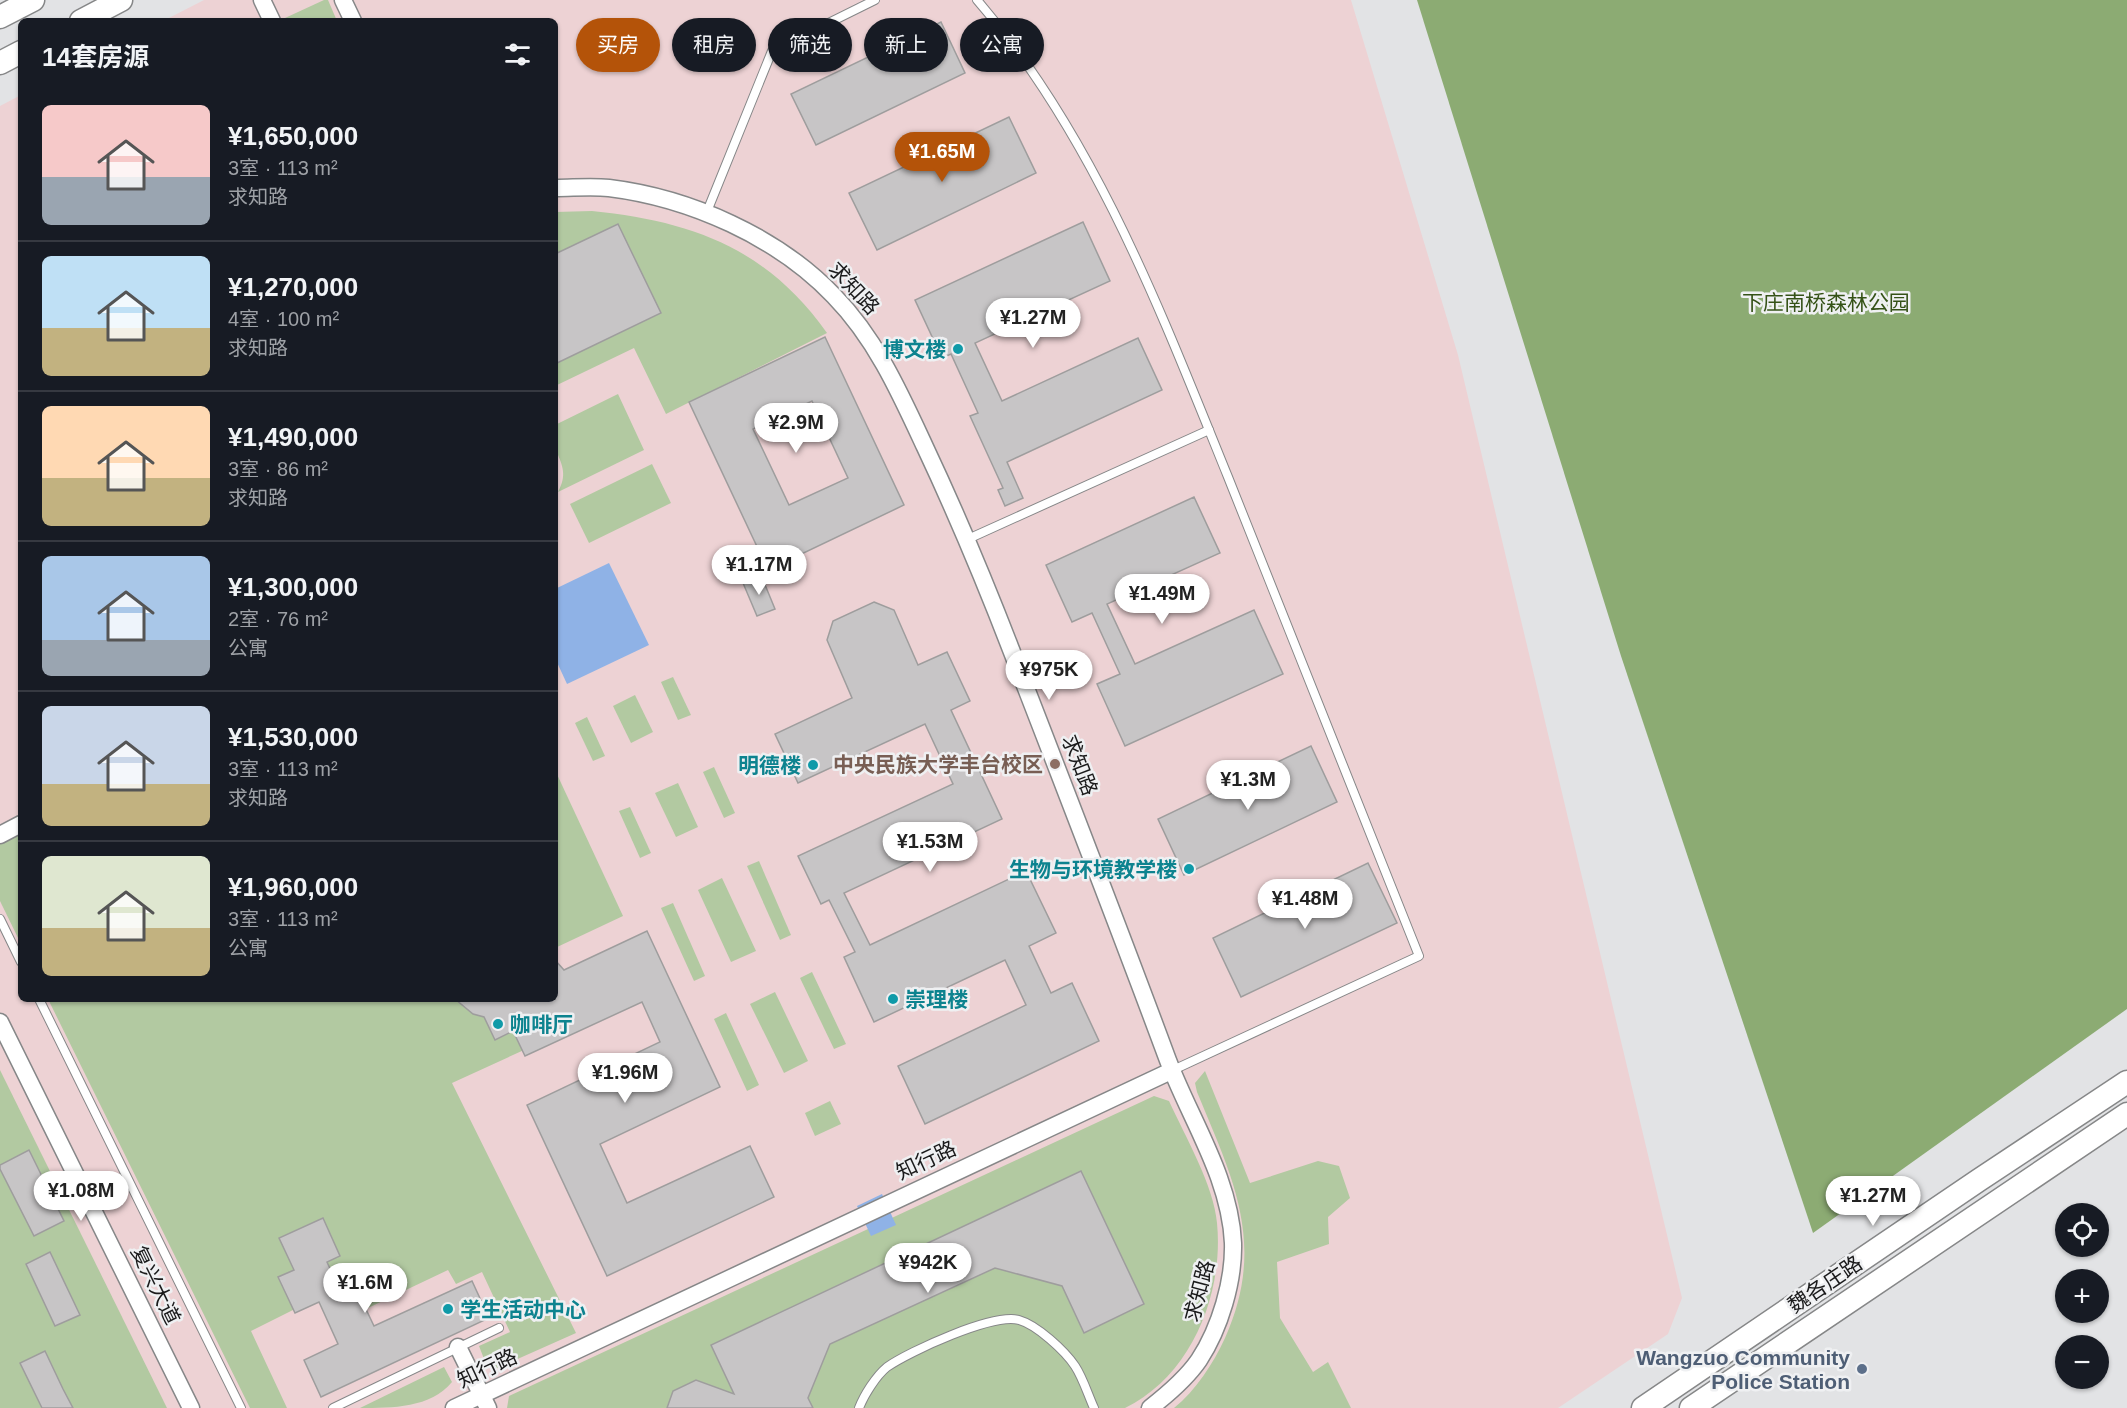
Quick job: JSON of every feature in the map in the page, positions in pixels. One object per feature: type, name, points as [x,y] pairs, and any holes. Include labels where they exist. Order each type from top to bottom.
[{"type":"main road","points":[[0,17],[33,0]]},
{"type":"main road","points":[[87,18],[121,0]]},
{"type":"main road","points":[[0,63],[18,54]]},
{"type":"main road","name":"魏各庄路","points":[[1643,1408],[1978,1180],[2127,1082]]},
{"type":"main road","name":"魏各庄路","points":[[1691,1408],[2127,1114]]},
{"type":"street","points":[[262,0],[271,18]]},
{"type":"street","points":[[343,0],[352,18]]},
{"type":"street","name":"求知路","points":[[558,188],[608,188],[670,202],[706,214],[774,248],[798,262],[834,295],[865,332],[890,374],[968,539],[1121,933],[1171,1071],[1214,1169],[1227,1208],[1233,1244],[1227,1291],[1218,1321],[1200,1359],[1177,1386],[1150,1408]]},
{"type":"street","points":[[0,835],[18,826]]},
{"type":"street","name":"复兴大道","points":[[0,1022],[191,1408]]},
{"type":"street","name":"知行路","points":[[454,1408],[485,1402],[593,1341],[1171,1071]]},
{"type":"street","points":[[458,1347],[485,1402]]},
{"type":"lane","points":[[706,214],[772,51],[875,0]]},
{"type":"lane","points":[[968,539],[1209,430],[1150,288],[1095,177],[1055,105],[1003,30],[977,0]]},
{"type":"lane","name":"知行路","points":[[1171,1071],[1419,956],[1209,430]]},
{"type":"lane","points":[[0,919],[18,956]]},
{"type":"lane","points":[[40,1002],[241,1408]]},
{"type":"lane","points":[[859,1408],[886,1368],[963,1331],[988,1322],[1019,1320],[1048,1338],[1075,1366],[1094,1408]]},
{"type":"lane","points":[[333,1408],[499,1328]]},
{"type":"shaded area","name":"中央民族大学丰台校区","points":[[204,0],[1351,0],[1458,355],[1682,1298],[1668,1334],[1558,1408],[0,1408],[0,106],[18,97],[18,1002],[558,1002],[558,18],[169,18]]},
{"type":"green space","points":[[328,0],[336,18],[285,18]]},
{"type":"green space","name":"下庄南桥森林公园","points":[[1417,0],[2127,0],[2127,1009],[1813,1233],[1621,656]]},
{"type":"green space","points":[[592,211],[662,222],[724,244],[779,279],[804,304],[827,333],[666,414],[634,348],[558,385],[558,212]]},
{"type":"green space","points":[[618,394],[644,450],[558,492],[563,471],[558,454],[558,424]]},
{"type":"green space","points":[[652,464],[671,503],[589,543],[570,504]]},
{"type":"green space","points":[[673,677],[691,715],[678,720],[661,682]]},
{"type":"green space","points":[[635,695],[653,732],[631,743],[613,706]]},
{"type":"green space","points":[[587,717],[605,756],[593,761],[575,723]]},
{"type":"green space","points":[[714,767],[735,813],[724,818],[703,772]]},
{"type":"green space","points":[[558,776],[623,916],[558,947]]},
{"type":"green space","points":[[678,783],[698,827],[676,837],[655,793]]},
{"type":"green space","points":[[630,807],[651,853],[640,858],[619,811]]},
{"type":"green space","points":[[18,835],[18,938],[0,901],[0,844]]},
{"type":"green space","points":[[759,861],[791,935],[780,940],[747,866]]},
{"type":"green space","points":[[722,878],[756,951],[731,962],[698,890]]},
{"type":"green space","points":[[673,903],[705,976],[694,981],[661,908]]},
{"type":"green space","points":[[812,972],[846,1044],[834,1049],[800,978]]},
{"type":"green space","points":[[775,992],[808,1061],[784,1073],[750,1004]]},
{"type":"green space","points":[[49,1002],[515,1002],[535,1045],[452,1083],[576,1333],[497,1368],[486,1364],[479,1346],[510,1332],[482,1272],[456,1284],[448,1270],[349,1317],[325,1294],[251,1331],[287,1408],[250,1408]]},
{"type":"green space","points":[[726,1013],[759,1085],[747,1091],[714,1019]]},
{"type":"green space","points":[[0,1070],[167,1408],[0,1408]]},
{"type":"green space","points":[[1205,1071],[1250,1183],[1318,1161],[1339,1166],[1350,1198],[1328,1217],[1329,1244],[1277,1262],[1280,1318],[1313,1372],[1328,1362],[1351,1408],[1174,1408],[1197,1385],[1220,1348],[1237,1304],[1243,1272],[1244,1242],[1233,1183],[1195,1083]]},
{"type":"green space","points":[[1154,1096],[1169,1101],[1205,1177],[1215,1209],[1218,1250],[1215,1277],[1208,1304],[1185,1354],[1168,1376],[1148,1394],[1125,1408],[507,1408],[509,1396]]},
{"type":"green space","points":[[830,1101],[841,1124],[815,1136],[805,1113]]},
{"type":"green space","points":[[444,1367],[452,1382],[433,1397],[398,1407],[360,1408]]},
{"type":"water","points":[[609,563],[649,645],[567,684],[558,664],[558,588]]},
{"type":"water","points":[[882,1194],[896,1225],[871,1236],[857,1206]]},
{"type":"building","points":[[948,37],[960,62],[960,72],[965,73],[816,145],[791,94],[837,72],[852,72],[852,65],[864,59],[864,72],[948,72]]},
{"type":"building","points":[[1009,117],[1036,173],[877,250],[849,193]]},
{"type":"building","name":"博文楼","points":[[1083,222],[1110,281],[975,343],[1002,401],[1138,338],[1162,390],[1007,462],[1023,498],[1005,506],[998,490],[1003,488],[970,416],[978,413],[951,354],[942,358],[915,300]]},
{"type":"building","points":[[618,224],[661,313],[558,363],[558,253]]},
{"type":"building","points":[[825,337],[904,505],[768,570],[689,402]],"holes":[[[812,401],[848,478],[789,505],[753,429]]]},
{"type":"building","points":[[1194,497],[1220,553],[1107,604],[1135,664],[1254,610],[1283,674],[1125,746],[1097,684],[1120,674],[1092,613],[1072,622],[1046,565]]},
{"type":"building","points":[[761,575],[775,609],[757,616],[743,583]]},
{"type":"building","points":[[874,602],[894,610],[918,665],[947,652],[970,701],[951,710],[1002,819],[844,893],[870,945],[1026,871],[1056,933],[1029,946],[1051,993],[1072,983],[1099,1041],[925,1124],[898,1066],[1026,1005],[1005,960],[874,1022],[844,957],[855,952],[829,900],[821,904],[798,856],[953,784],[925,724],[798,783],[775,734],[852,698],[827,640],[833,621]]},
{"type":"building","points":[[1311,746],[1337,802],[1184,875],[1158,819]]},
{"type":"building","points":[[1368,863],[1397,923],[1241,997],[1213,938]]},
{"type":"building","points":[[647,931],[720,1087],[600,1144],[627,1203],[750,1146],[774,1197],[607,1276],[527,1105],[660,1042],[642,1002],[525,1056],[513,1031],[495,1040],[484,1017],[473,1014],[459,1002],[558,1002],[558,963],[564,970]]},
{"type":"building","points":[[29,1150],[64,1221],[34,1236],[0,1169],[0,1165]]},
{"type":"building","points":[[1081,1171],[1144,1304],[1084,1333],[1062,1286],[995,1268],[830,1344],[808,1398],[813,1408],[667,1408],[673,1391],[696,1380],[734,1394],[711,1345]]},
{"type":"building","name":"学生活动中心","points":[[323,1218],[340,1256],[327,1262],[339,1288],[353,1282],[374,1326],[472,1281],[489,1318],[321,1397],[304,1360],[338,1344],[319,1302],[295,1313],[278,1277],[294,1270],[279,1238]]},
{"type":"building","points":[[50,1252],[80,1315],[55,1326],[26,1264]]},
{"type":"building","points":[[45,1351],[73,1408],[42,1408],[20,1363]]},
{"type":"place","name":"博文楼","points":[[958,349]]},
{"type":"place","name":"中央民族大学丰台校区","points":[[1055,764]]},
{"type":"place","name":"明德楼","points":[[813,765]]},
{"type":"place","name":"生物与环境教学楼","points":[[1189,869]]},
{"type":"place","name":"崇理楼","points":[[893,999]]},
{"type":"place","name":"咖啡厅","points":[[498,1024]]},
{"type":"place","name":"学生活动中心","points":[[448,1309]]},
{"type":"place","name":"Wangzuo Community Police Station","points":[[1862,1369]]}]
